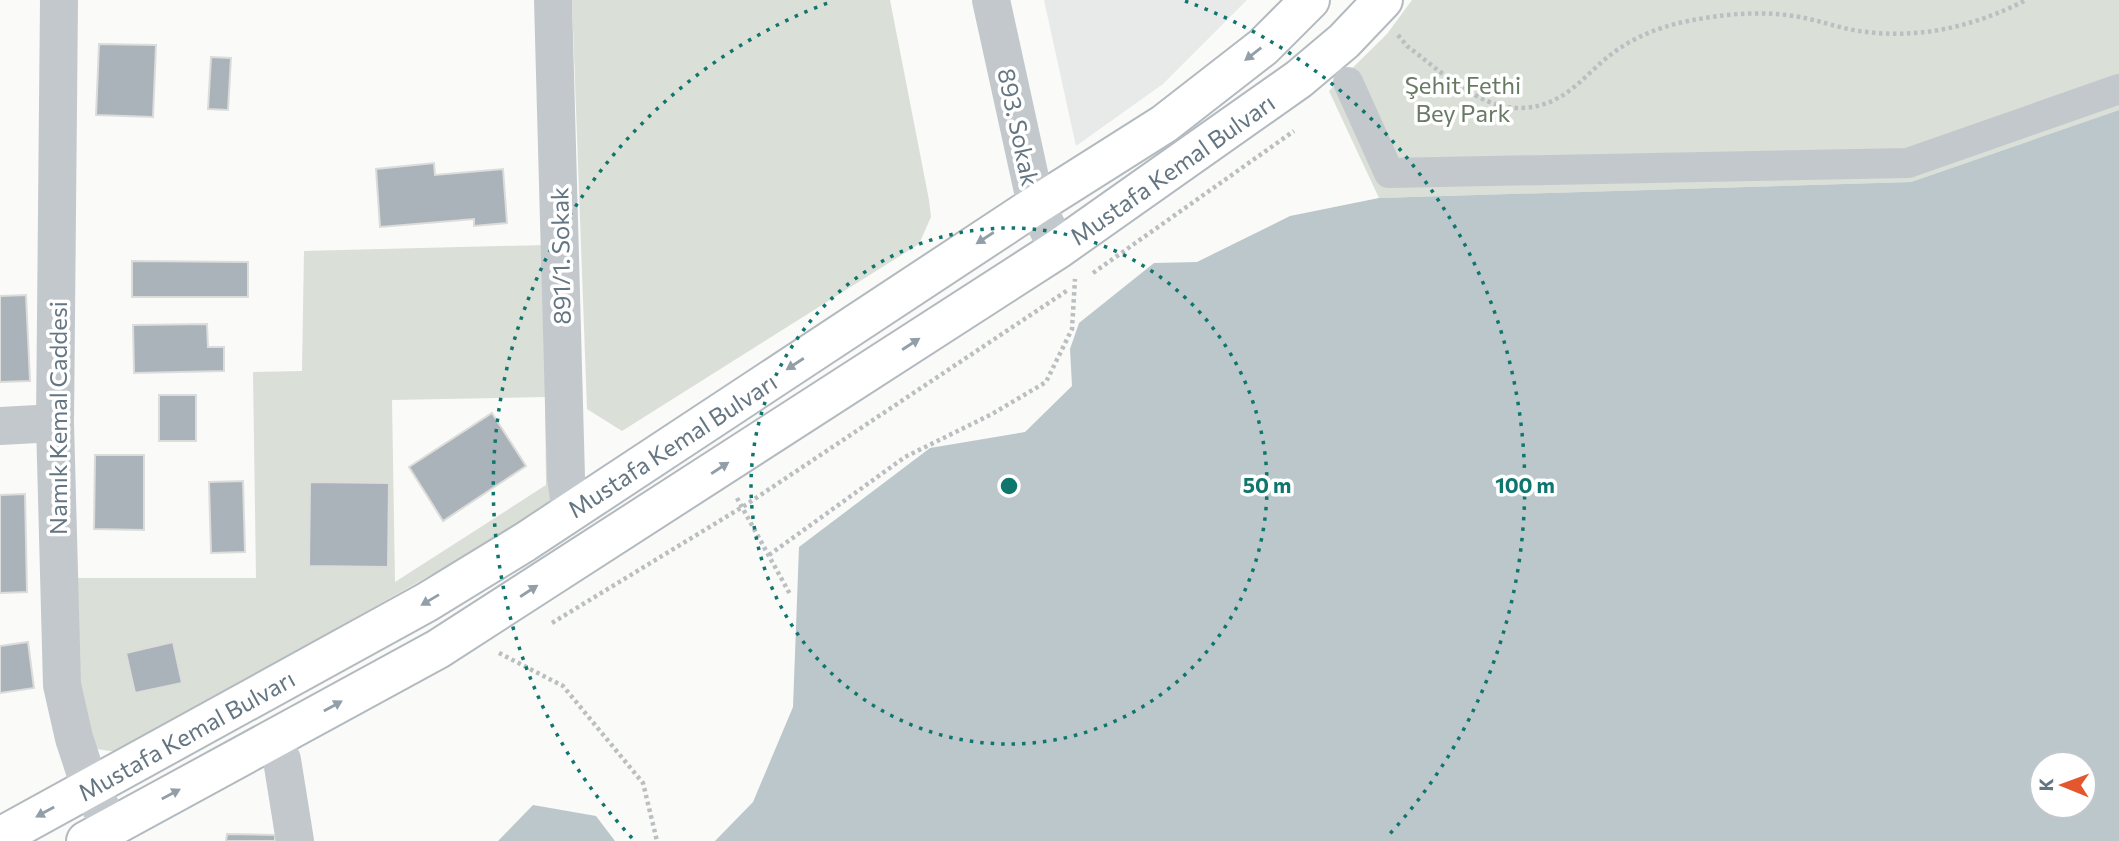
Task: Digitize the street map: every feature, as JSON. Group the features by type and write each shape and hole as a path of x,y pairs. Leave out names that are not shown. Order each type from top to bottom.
{"main road":[{"name":"Mustafa Kemal Bulvarı","path":"0,837 427,602 571,511 1036,205 1164,124 1263,47 1310,0"},
{"name":"Mustafa Kemal Bulvarı","path":"98,834 479,624 1066,260 1344,41 1390,17"}],"street":[{"name":"Namık Kemal Caddesi","path":"59,0 55,423 62,685 74,738 90,787 98,834"},
{"name":"891/1. Sokak","path":"554,0 566,478 571,511"},
{"name":"893. Sokak","path":"991,0 1036,205 1066,260"},
{"path":"1348,82 1389,173 1908,163 2119,89"},
{"path":"0,426 55,423"},
{"path":"273,739 282,760 295,841"}],"path":[{"path":"1390,17 1407,46 1475,94 1520,108 1557,99 1575,89 1620,48 1656,30 1693,20 1758,13 1799,17 1866,32 1911,35 1998,15 2026,0"},
{"path":"769,555 905,457 992,414 1046,382 1072,329 1066,260"},
{"path":"735,495 791,596"},
{"path":"479,624 500,654 564,687 604,735 643,783 657,841"}],"shaded area":[{"path":"1044,0 1247,0 1163,84 1076,146"},
{"path":"2119,110 2119,841 715,841 753,802 793,707 799,547 930,448 1025,432 1072,386 1070,349 1079,323 1154,263 1197,262 1290,216 1379,198 1911,182"},
{"path":"533,805 596,816 615,841 498,841"}],"green space":[{"path":"572,0 890,0 931,217 919,244 622,431 587,409"},
{"name":"Şehit Fethi Bey Park","path":"1412,0 2119,0 2119,110 1911,182 1379,198 1329,91 1387,34"},
{"path":"545,245 551,507 117,752 97,749 83,729 74,578 256,578 253,372 302,371 304,251","holes":["545,397 546,485 395,582 392,400"]}],"building":[{"path":"99,44 156,45 153,117 96,115"},
{"path":"211,57 231,58 228,110 208,109"},
{"path":"434,163 435,175 503,169 507,223 474,226 474,219 380,227 376,169"},
{"path":"132,261 248,262 248,297 132,297"},
{"path":"26,295 30,381 0,382 0,296"},
{"path":"207,324 208,347 224,347 224,371 134,373 133,325"},
{"path":"159,395 196,395 196,441 159,441"},
{"path":"492,413 526,466 443,521 409,467"},
{"path":"95,455 144,455 144,530 94,529"},
{"path":"243,481 245,552 211,553 209,482"},
{"path":"310,482 389,483 388,567 309,566"},
{"path":"25,494 27,592 0,593 0,495"},
{"path":"28,642 34,688 0,693 0,646"},
{"path":"173,642 182,683 135,693 126,653"},
{"path":"227,834 275,835 275,841 226,841"}]}
